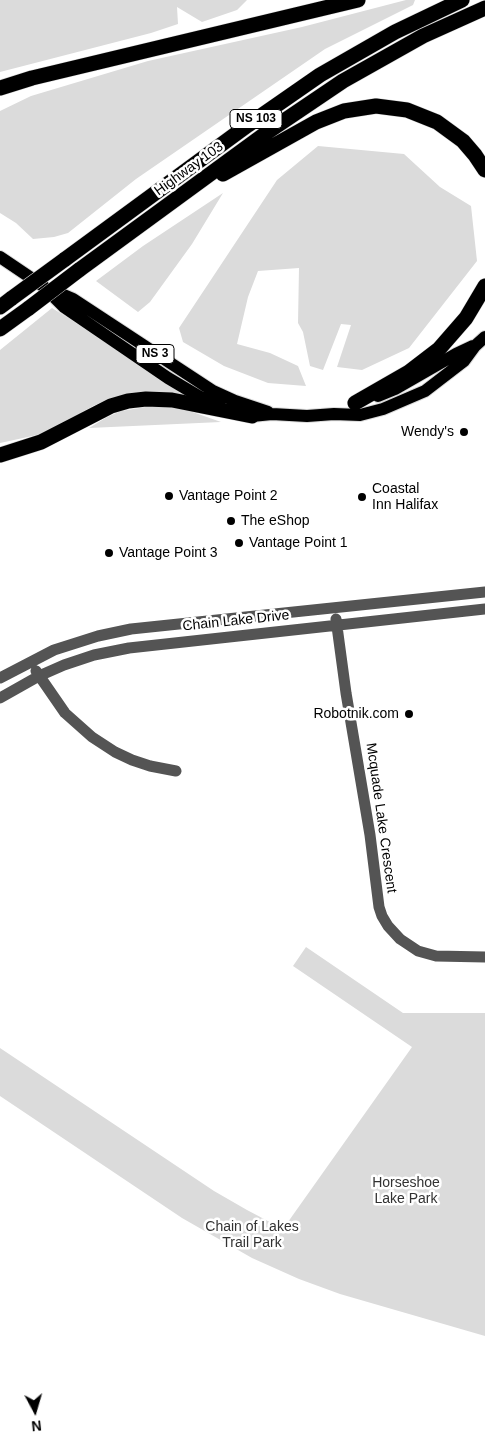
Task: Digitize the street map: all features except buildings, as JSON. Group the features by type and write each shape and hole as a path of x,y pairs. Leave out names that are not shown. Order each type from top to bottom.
{"highway":[{"path":"0,88 32,78 358,0"},
{"name":"Highway 103","path":"0,307 248,125 312,81 387,36 462,0"},
{"name":"Highway 103","path":"0,329 285,119 343,81 423,36 485,8"},
{"path":"153,216 206,183 316,122 338,113 363,107 395,107 431,119 448,128 463,141 485,170"},
{"path":"355,403 409,372 439,349 466,318 485,286"},
{"path":"0,454 41,442 111,406 128,401 146,399 172,400 252,416"}],"main road":[{"name":"NS 3","path":"0,257 42,286 64,307 168,378 212,402 236,412 252,416 272,414 307,416 360,415 384,409 425,391 464,361 475,346 485,337"},
{"name":"NS 3","path":"42,286 73,299 213,391 272,414"},
{"name":"NS 3","path":"334,414 355,403 395,389 456,354 475,346"}],"street":[{"name":"Chain Lake Drive","path":"0,678 30,661 75,642 131,629 485,592"},
{"name":"Mcquade Lake Crescent","path":"333,608 338,625 346,692 369,826 379,907 382,916 400,939 418,951 436,956 485,957"},
{"name":"Chain Lake Drive","path":"0,698 39,676 64,665 94,655 129,648 485,609"},
{"path":"30,661 66,713 78,726 100,743 132,760 176,771"}],"green space":[{"path":"0,0 247,0 237,10 202,22 177,7 178,24 151,33 0,72"},
{"path":"406,0 415,0 413,5 325,49 136,179 68,233 54,237 33,239 16,223 0,213 0,111 31,96 148,61 302,27"},
{"path":"318,146 404,154 440,187 471,206 477,261 409,348 362,370 337,367 351,325 341,324 323,370 310,366 303,332 298,323 299,268 258,271 248,297 237,344 270,353 298,366 306,386 268,383 224,366 183,342 179,328 277,180"},
{"path":"223,193 192,244 150,302 138,312 96,281 143,246"},
{"path":"52,308 114,346 183,395 110,399 93,406 51,432 0,443 0,350"},
{"path":"152,406 187,410 221,422 89,428 121,411"},
{"name":"Horseshoe Lake Park","path":"306,947 403,1013 485,1013 485,1336 340,1294 299,1279 252,1258 182,1218 0,1096 0,1048 214,1191 283,1229 412,1047 293,966"}],"place":[{"name":"Wendy's","path":"464,432"},
{"name":"Vantage Point 2","path":"169,496"},
{"name":"Coastal Inn Halifax","path":"362,497"},
{"name":"The eShop","path":"231,521"},
{"name":"Vantage Point 1","path":"239,543"},
{"name":"Vantage Point 3","path":"109,553"},
{"name":"Robotnik.com","path":"409,714"}],"park label":[{"name":"Chain of Lakes Trail Park","path":"252,1236"}]}
